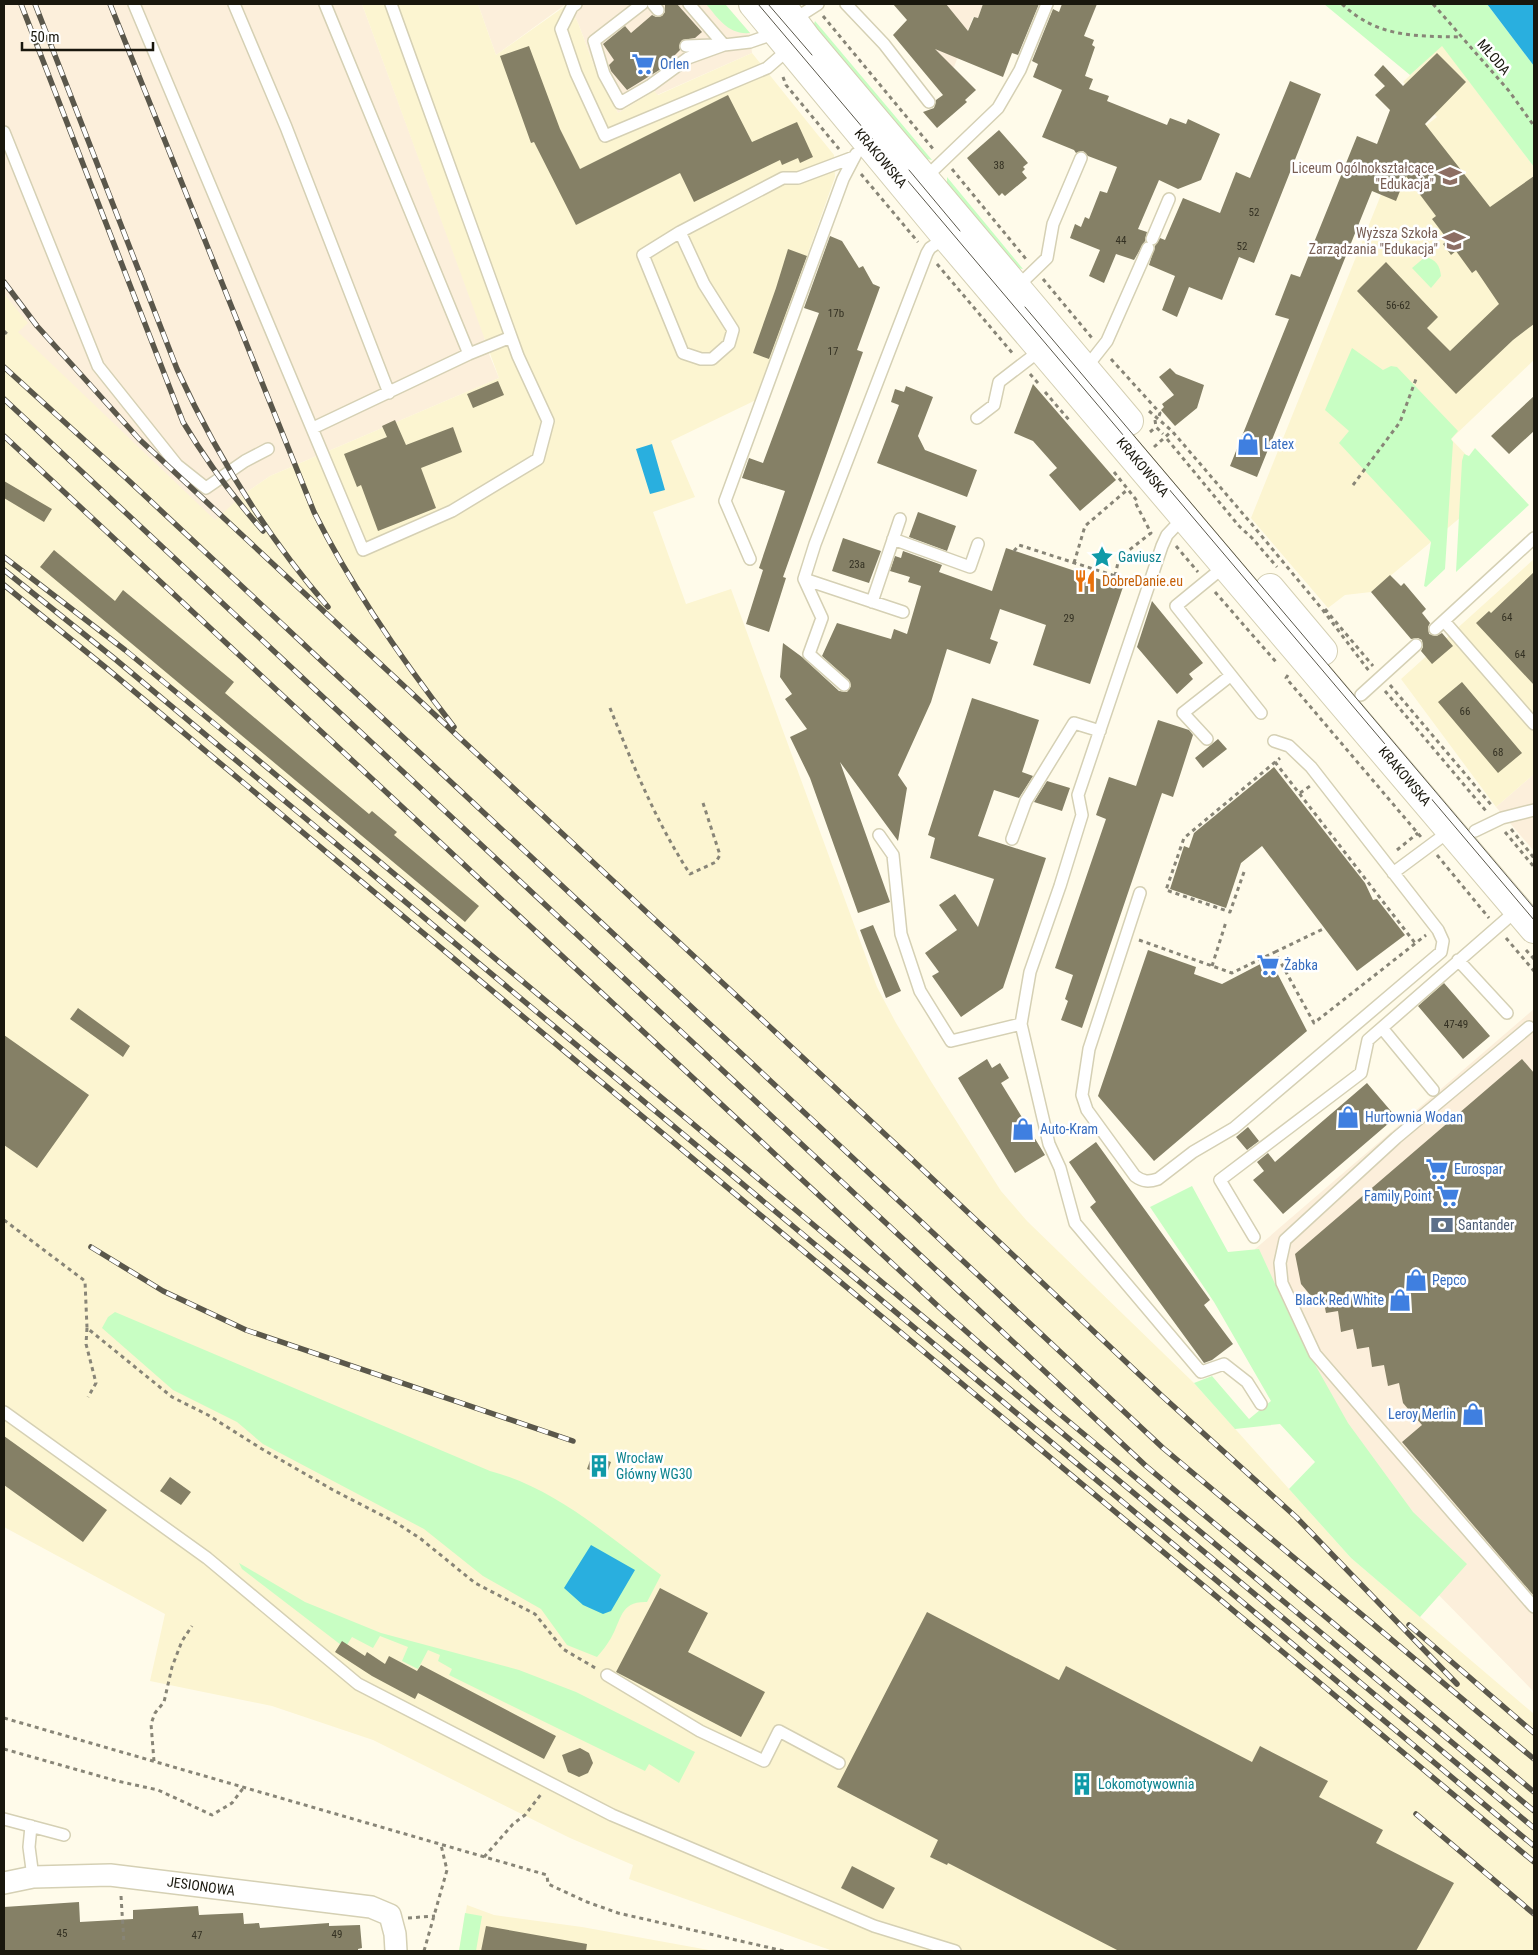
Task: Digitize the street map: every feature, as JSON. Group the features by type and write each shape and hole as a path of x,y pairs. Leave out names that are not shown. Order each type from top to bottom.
{"main road":[{"name":"KRAKOWSKA","path":"753,4 786,26 926,178 1030,276 1095,361 1371,686 1480,827 1529,913"},
{"name":"KRAKOWSKA","path":"786,26 855,151 946,237 1226,565 1480,827"}],"street":[{"name":"JESIONOWA","path":"4,1883 33,1876 110,1874 371,1907 390,1915 394,1922"},
{"path":"394,1922 396,1951"}],"lane":[{"path":"134,4 364,550 452,511 538,459 548,421 511,337 391,4"},
{"path":"234,4 286,126 388,393"},
{"path":"325,4 469,354"},
{"path":"576,4 572,7 561,29 576,73 605,136 766,68 786,26"},
{"path":"642,4 594,42 604,74 620,103 651,85 688,58 724,45"},
{"path":"689,4 724,45"},
{"path":"846,4 884,44 930,102"},
{"path":"926,178 998,108 1020,70 1047,4"},
{"path":"686,46 750,42 786,26 819,8"},
{"path":"4,132 98,366 177,465 206,488 245,461 268,450"},
{"path":"680,232 704,284 733,330 729,344 712,359 701,359 683,353 643,255 680,232 783,178 798,178 855,151"},
{"path":"750,560 726,501 843,179 855,151"},
{"path":"1030,276 1047,258 1053,224 1081,158"},
{"path":"1095,361 1106,341 1169,199"},
{"path":"844,685 809,654 822,618 804,579 927,253 930,248 946,237"},
{"path":"313,428 469,354 511,337"},
{"path":"977,418 994,405 999,382 1042,349"},
{"path":"1185,516 1168,535 1162,546 1078,795 1082,815 1030,972 1021,1024 1049,1144 1060,1168 1075,1222 1201,1372 1224,1364 1247,1382 1261,1404"},
{"path":"872,602 900,519"},
{"path":"1435,629 1534,538"},
{"path":"893,539 970,567 978,544"},
{"path":"1226,565 1176,606 1261,713"},
{"path":"804,579 903,612"},
{"path":"1444,621 1534,724"},
{"path":"1371,686 1416,645"},
{"path":"1207,739 1183,713 1230,676"},
{"path":"1012,839 1026,801 1074,723 1100,731"},
{"path":"1140,893 1089,1049 1082,1095 1087,1110 1135,1176 1144,1181 1151,1181 1158,1179 1193,1152 1234,1128 1441,952 1443,941 1438,930 1311,767 1289,746 1274,741"},
{"path":"1393,873 1480,827 1502,818 1534,810"},
{"path":"880,835 893,855 901,934 920,991 951,1041 1021,1024"},
{"path":"1254,1237 1220,1180 1361,1073 1368,1040 1458,960 1529,913"},
{"path":"1458,960 1507,1013"},
{"path":"1382,1028 1433,1090"},
{"path":"1532,1028 1396,1138 1285,1240 1280,1263 1282,1283 1316,1354 1534,1606"},
{"path":"4,1412 206,1558 358,1684 612,1815 874,1926 955,1951"},
{"path":"607,1675 700,1731 764,1760 779,1731 839,1763"},
{"path":"4,1819 64,1835"},
{"path":"30,1826 29,1847 33,1876"}],"path":[{"path":"1342,4 1379,29 1407,36 1462,37"},
{"name":"MŁODA","path":"1433,4 1509,91 1534,126"},
{"path":"819,8 935,151"},
{"path":"782,74 786,85 855,151"},
{"path":"950,168 1030,276 1098,344"},
{"path":"857,170 921,246"},
{"path":"936,263 1017,360"},
{"path":"4,331 9,336"},
{"path":"1095,361 1160,414 1159,416"},
{"path":"1353,485 1400,422 1416,379"},
{"path":"1155,420 1156,427 1163,434"},
{"path":"1150,432 1156,427"},
{"path":"1159,443 1172,431"},
{"path":"1167,439 1239,526 1257,544"},
{"path":"1180,439 1281,559 1371,686 1480,827 1534,867"},
{"path":"1110,467 1136,501 1151,533 1120,558 1115,576"},
{"path":"1074,563 1085,526 1127,490"},
{"path":"1014,550 1019,544 1148,587"},
{"path":"1175,544 1202,576"},
{"path":"1325,609 1375,668"},
{"path":"1288,675 1286,678 1425,841"},
{"path":"1390,685 1498,813"},
{"path":"610,708 642,786 677,854 690,874 716,862 720,855 703,803"},
{"path":"1244,872 1230,912 1166,890 1184,838 1285,755"},
{"path":"1275,762 1416,943"},
{"path":"1305,778 1317,792"},
{"path":"1300,793 1311,785"},
{"path":"1507,824 1534,858"},
{"path":"1435,853 1491,920"},
{"path":"1212,966 1226,922"},
{"path":"1275,952 1314,1023 1428,934 1422,926"},
{"path":"1126,936 1232,973 1323,929"},
{"path":"1504,936 1534,971"},
{"path":"4,1220 85,1280 86,1344 96,1383 88,1397"},
{"path":"87,1328 172,1397 208,1415 333,1490 395,1522 421,1539 475,1583 535,1614 563,1649 607,1675"},
{"path":"154,1761 151,1724 155,1713 164,1702 172,1667 182,1640 192,1626"},
{"path":"4,1718 547,1875 548,1884 559,1890 618,1913 784,1951"},
{"path":"4,1749 117,1781 158,1790 212,1814 232,1804 244,1788"},
{"path":"484,1856 513,1824 525,1815 550,1783"},
{"path":"424,1951 447,1870 441,1844"},
{"path":"121,1895 124,1944"},
{"path":"394,1922 406,1918 435,1916"}],"shaded area":[{"path":"4,4 362,4 485,338 484,342 499,378 270,476 244,494 215,521 17,332 27,323 4,294"},
{"path":"362,4 478,4 496,55 568,4 578,23 596,71 618,113 654,91 658,95 752,53 834,155 835,177 756,400 671,441 695,497 653,512 686,604 731,589 877,987 932,1083 1001,1191 1027,1221 1194,1383 1351,1558 1534,1714 1534,1951 833,1951 629,1879 633,1865 570,1838 373,1740 272,1706 150,1681 165,1614 4,1527 4,294 28,323 18,332 215,520 244,494 270,476 499,378"},
{"path":"478,4 566,4 496,55"},
{"path":"568,4 725,4 750,33 752,53 657,95 654,91 618,113 596,71 578,23"},
{"path":"918,4 983,4 978,18 973,17 954,67 949,68 912,24 925,13"},
{"path":"1442,45 1534,167 1534,360 1451,439 1497,487 1371,592 1345,595 1328,608 1251,518 1401,145 1437,117 1403,82"},
{"path":"1534,559 1534,774 1496,807 1401,679"},
{"path":"1534,774 1534,851 1496,807"},
{"path":"1534,1009 1534,1692 1419,1575 1276,1317 1255,1249"},
{"path":"467,1905 494,1915 582,1927 714,1951 459,1951"}],"green space":[{"path":"706,4 725,4 750,33 742,33 730,28 719,20"},
{"path":"1324,4 1487,4 1534,66 1534,167 1442,46 1410,75"},
{"path":"815,21 932,160 922,158 813,27"},
{"path":"947,177 1023,269 1017,268 947,183"},
{"path":"1425,257 1435,261 1441,276 1431,288 1412,268"},
{"path":"1352,348 1383,370 1391,366 1397,367 1458,431 1451,439 1453,442 1445,569 1426,587 1424,586 1431,542 1339,443 1349,431 1325,410"},
{"path":"1475,448 1529,505 1456,572 1462,461 1464,454 1469,456"},
{"path":"1192,1186 1228,1252 1259,1249 1300,1338 1348,1423 1413,1512 1467,1564 1420,1617 1351,1558 1289,1489 1315,1462 1280,1424 1235,1429 1194,1383 1212,1376 1249,1419 1271,1401 1214,1302 1150,1207"},
{"path":"115,1312 490,1471 537,1489 601,1529 661,1575 647,1602 638,1602 623,1612 611,1638 597,1657 567,1645 541,1609 483,1576 424,1529 263,1444 237,1422 173,1390 102,1328 108,1317"},
{"path":"239,1563 305,1602 381,1633 519,1670 576,1692 695,1752 679,1783 649,1764 645,1771 449,1675 452,1669 438,1661 440,1655 428,1650 418,1669 402,1661 408,1647 380,1636 373,1648 352,1637 345,1648 242,1569"},
{"path":"465,1913 482,1916 476,1951 459,1951"}],"water":[{"path":"1487,4 1534,4 1534,66"},
{"path":"652,444 665,490 650,494 636,449"},
{"path":"591,1545 635,1570 611,1611 603,1614 583,1605 564,1588"}],"building":[{"path":"665,4 677,4 702,32 695,38 682,40 679,46 680,50 661,69 627,90 611,71 609,65 614,60 603,44 625,26 631,33 652,15 656,17 662,16 665,12"},
{"path":"893,4 946,4 968,31 974,17 978,18 983,4 1039,4 1018,55 1012,53 1003,77 935,49 976,90 965,100 967,102 937,128 923,112 934,108 936,100 943,95 893,35 907,20"},
{"path":"1062,4 1097,4 1084,36 1094,40 1092,45 1095,47 1085,76 1093,79 1089,89 1109,96 1107,101 1167,125 1170,118 1186,124 1188,119 1220,134 1201,180 1178,189 1159,180 1138,229 1147,232 1145,241 1134,260 1116,254 1104,283 1089,276 1100,250 1070,238 1075,224 1081,227 1085,217 1089,219 1100,191 1107,193 1117,167 1088,156 1083,151 1076,153 1074,150 1042,137 1062,90 1033,77 1038,64 1032,61 1053,9 1059,12"},
{"path":"529,46 560,129 580,169 728,95 752,142 797,122 813,157 800,163 798,158 782,165 780,160 694,202 680,173 576,225 534,142 531,143 500,56"},
{"path":"1437,53 1466,82 1425,124 1490,207 1534,176 1534,324 1513,340 1456,394 1357,291 1386,262 1438,317 1427,328 1450,351 1499,304 1476,270 1472,273 1456,251 1451,255 1443,244 1448,240 1432,219 1436,216 1406,176 1396,201 1372,191 1257,477 1230,466 1289,319 1275,315 1291,274 1300,277 1357,136 1377,144 1390,110 1375,95 1385,86 1374,75 1383,65 1403,86"},
{"path":"1290,81 1321,94 1254,263 1239,257 1222,300 1189,287 1177,317 1162,310 1175,276 1149,265 1155,246 1160,238 1165,240 1183,198 1220,213 1236,172 1250,178"},
{"path":"999,130 1028,163 1023,167 1025,169 1022,172 1027,178 1005,196 1002,193 999,196 967,158"},
{"path":"830,236 842,241 859,268 863,266 873,284 880,287 857,350 863,352 783,577 786,578 769,632 746,624 763,570 759,568 785,491 742,478 749,458 763,463 819,313 804,308"},
{"path":"788,249 807,256 769,359 753,353"},
{"path":"1170,368 1176,374 1204,385 1197,408 1175,426 1161,410 1164,407 1162,404 1174,395 1159,377"},
{"path":"498,381 504,395 473,408 467,394"},
{"path":"1033,384 1116,480 1080,511 1049,475 1057,468 1033,441 1014,433"},
{"path":"906,386 933,397 918,436 925,450 977,470 967,497 877,463 899,405 891,402 895,389 904,392"},
{"path":"1534,396 1534,431 1509,454 1491,436"},
{"path":"395,420 406,445 453,427 462,452 421,468 436,508 378,531 361,485 357,487 344,454 387,437 382,426"},
{"path":"4,481 52,509 44,522 4,498"},
{"path":"918,512 956,526 947,551 909,537"},
{"path":"843,538 881,551 869,583 832,571"},
{"path":"1006,548 1123,587 1090,684 1033,665 1046,625 1000,609 990,639 998,642 990,664 947,649 931,702 898,775 907,788 898,841 840,762 890,902 858,913 810,778 790,737 807,729 785,699 792,694 780,677 783,643 802,657 839,691 847,692 851,686 849,680 822,656 837,623 891,639 894,629 907,634 921,586 908,582 910,577 890,571 895,556 901,558 903,551 942,565 939,572 992,591"},
{"path":"54,550 115,601 123,590 234,682 225,693 369,814 372,811 397,832 394,835 479,906 465,922 40,567"},
{"path":"1534,572 1534,685 1476,623 1489,611 1491,613"},
{"path":"1390,575 1401,586 1404,583 1426,609 1422,613 1430,623 1428,627 1429,634 1436,636 1442,633 1453,646 1432,664 1421,651 1423,647 1422,640 1418,638 1411,639 1371,592"},
{"path":"1152,601 1203,663 1189,674 1193,679 1177,694 1137,647"},
{"path":"1462,682 1522,753 1498,773 1438,702"},
{"path":"972,698 1039,720 1022,772 1033,776 1019,798 994,790 978,836 1046,858 1003,988 961,1017 932,976 939,972 925,953 957,930 939,905 955,894 978,927 994,879 930,858 935,838 928,835"},
{"path":"1158,720 1189,730 1193,735 1173,797 1162,793 1082,1028 1061,1020 1068,1001 1065,999 1073,975 1055,968 1106,819 1096,815 1109,777 1136,786"},
{"path":"1218,739 1227,749 1203,768 1195,758"},
{"path":"1274,767 1365,883 1373,900 1377,899 1405,935 1357,971 1262,846 1241,863 1226,908 1170,889 1184,846 1189,848 1194,833"},
{"path":"1047,781 1070,788 1062,811 1034,802"},
{"path":"873,925 901,991 886,998 860,930"},
{"path":"1148,950 1196,967 1194,974 1222,984 1270,959 1307,1031 1154,1161 1098,1096"},
{"path":"1444,983 1490,1036 1463,1059 1418,1006"},
{"path":"78,1008 130,1046 123,1057 70,1019"},
{"path":"4,1035 89,1095 37,1168 4,1145"},
{"path":"987,1059 992,1068 1000,1063 1009,1078 1001,1083 1045,1155 1015,1173 958,1078"},
{"name":"Family Point","path":"1522,1059 1534,1073 1534,1596 1402,1442 1422,1425 1403,1403 1399,1383 1388,1386 1384,1365 1372,1367 1369,1347 1357,1349 1353,1329 1341,1332 1338,1311 1326,1313 1322,1293 1311,1296 1301,1284 1295,1254"},
{"path":"1367,1083 1396,1117 1283,1214 1253,1180 1264,1171 1257,1162 1268,1153 1275,1162"},
{"path":"1248,1127 1259,1141 1247,1150 1236,1137"},
{"path":"1096,1142 1210,1300 1204,1305 1233,1344 1212,1360 1204,1363 1090,1207 1096,1202 1069,1162"},
{"path":"4,1436 107,1510 83,1542 4,1485"},
{"name":"Wrocław Główny WG30","path":"592,1455 611,1462 606,1476 587,1469"},
{"path":"170,1477 191,1492 181,1505 160,1491"},
{"path":"660,1588 708,1613 688,1652 765,1692 741,1737 616,1672"},
{"name":"Lokomotywownia","path":"927,1612 1059,1680 1066,1666 1252,1762 1260,1746 1328,1781 1319,1797 1383,1830 1376,1843 1454,1883 1416,1951 1119,1951 948,1863 947,1865 930,1857 938,1840 837,1787"},
{"path":"342,1641 365,1656 367,1652 385,1664 389,1656 417,1671 421,1665 556,1736 544,1759 418,1693 415,1699 372,1676 335,1652"},
{"path":"580,1748 589,1753 593,1763 588,1773 579,1777 568,1772 562,1755"},
{"path":"852,1866 895,1888 883,1909 841,1888"},
{"path":"79,1902 80,1922 133,1919 133,1910 198,1906 199,1915 243,1913 244,1924 259,1923 260,1928 329,1923 329,1926 360,1925 362,1948 358,1949 358,1951 4,1951 4,1907"},
{"path":"486,1926 587,1944 586,1951 481,1951"}],"tram line":[{"path":"758,4 1534,920"},
{"path":"768,4 812,55"},
{"path":"909,170 960,231"},
{"path":"1025,307 1534,908"}],"railway":[{"path":"21,4 183,422 221,479 263,531"},
{"path":"35,4 177,369 192,401 226,463 263,523 305,580 328,607"},
{"path":"110,4 314,512 361,596 454,727"},
{"path":"4,282 37,326 139,439 903,1151 1161,1395 1296,1517 1457,1684"},
{"path":"4,367 126,478 1163,1448 1534,1759"},
{"path":"4,399 1146,1466 1534,1792"},
{"path":"4,436 941,1309 1055,1410 1534,1811"},
{"path":"4,557 125,650 239,744 1534,1828"},
{"path":"4,570 115,659 1534,1846"},
{"path":"4,585 105,667 1534,1862"},
{"path":"91,1247 163,1291 246,1330 573,1441"},
{"path":"1409,1625 1534,1733"},
{"path":"1416,1814 1534,1914"}],"place":[{"name":"Orlen","path":"643,64"},
{"name":"Liceum Ogólnokształcące \"Edukacja\"","path":"1450,176"},
{"name":"Wyższa Szkoła Zarządzania \"Edukacja\"","path":"1454,241"},
{"name":"Latex","path":"1248,444"},
{"name":"Gaviusz","path":"1102,557"},
{"name":"DobreDanie.eu","path":"1085,581"},
{"name":"Żabka","path":"1268,965"},
{"name":"Hurtownia Wodan","path":"1348,1117"},
{"name":"Auto-Kram","path":"1023,1129"},
{"name":"Eurospar","path":"1437,1169"},
{"name":"Family Point","path":"1448,1196"},
{"name":"Santander","path":"1442,1225"},
{"name":"Pepco","path":"1416,1280"},
{"name":"Black Red White","path":"1400,1300"},
{"name":"Leroy Merlin","path":"1473,1414"},
{"name":"Wrocław Główny WG30","path":"599,1466"},
{"name":"Lokomotywownia","path":"1082,1784"}]}
